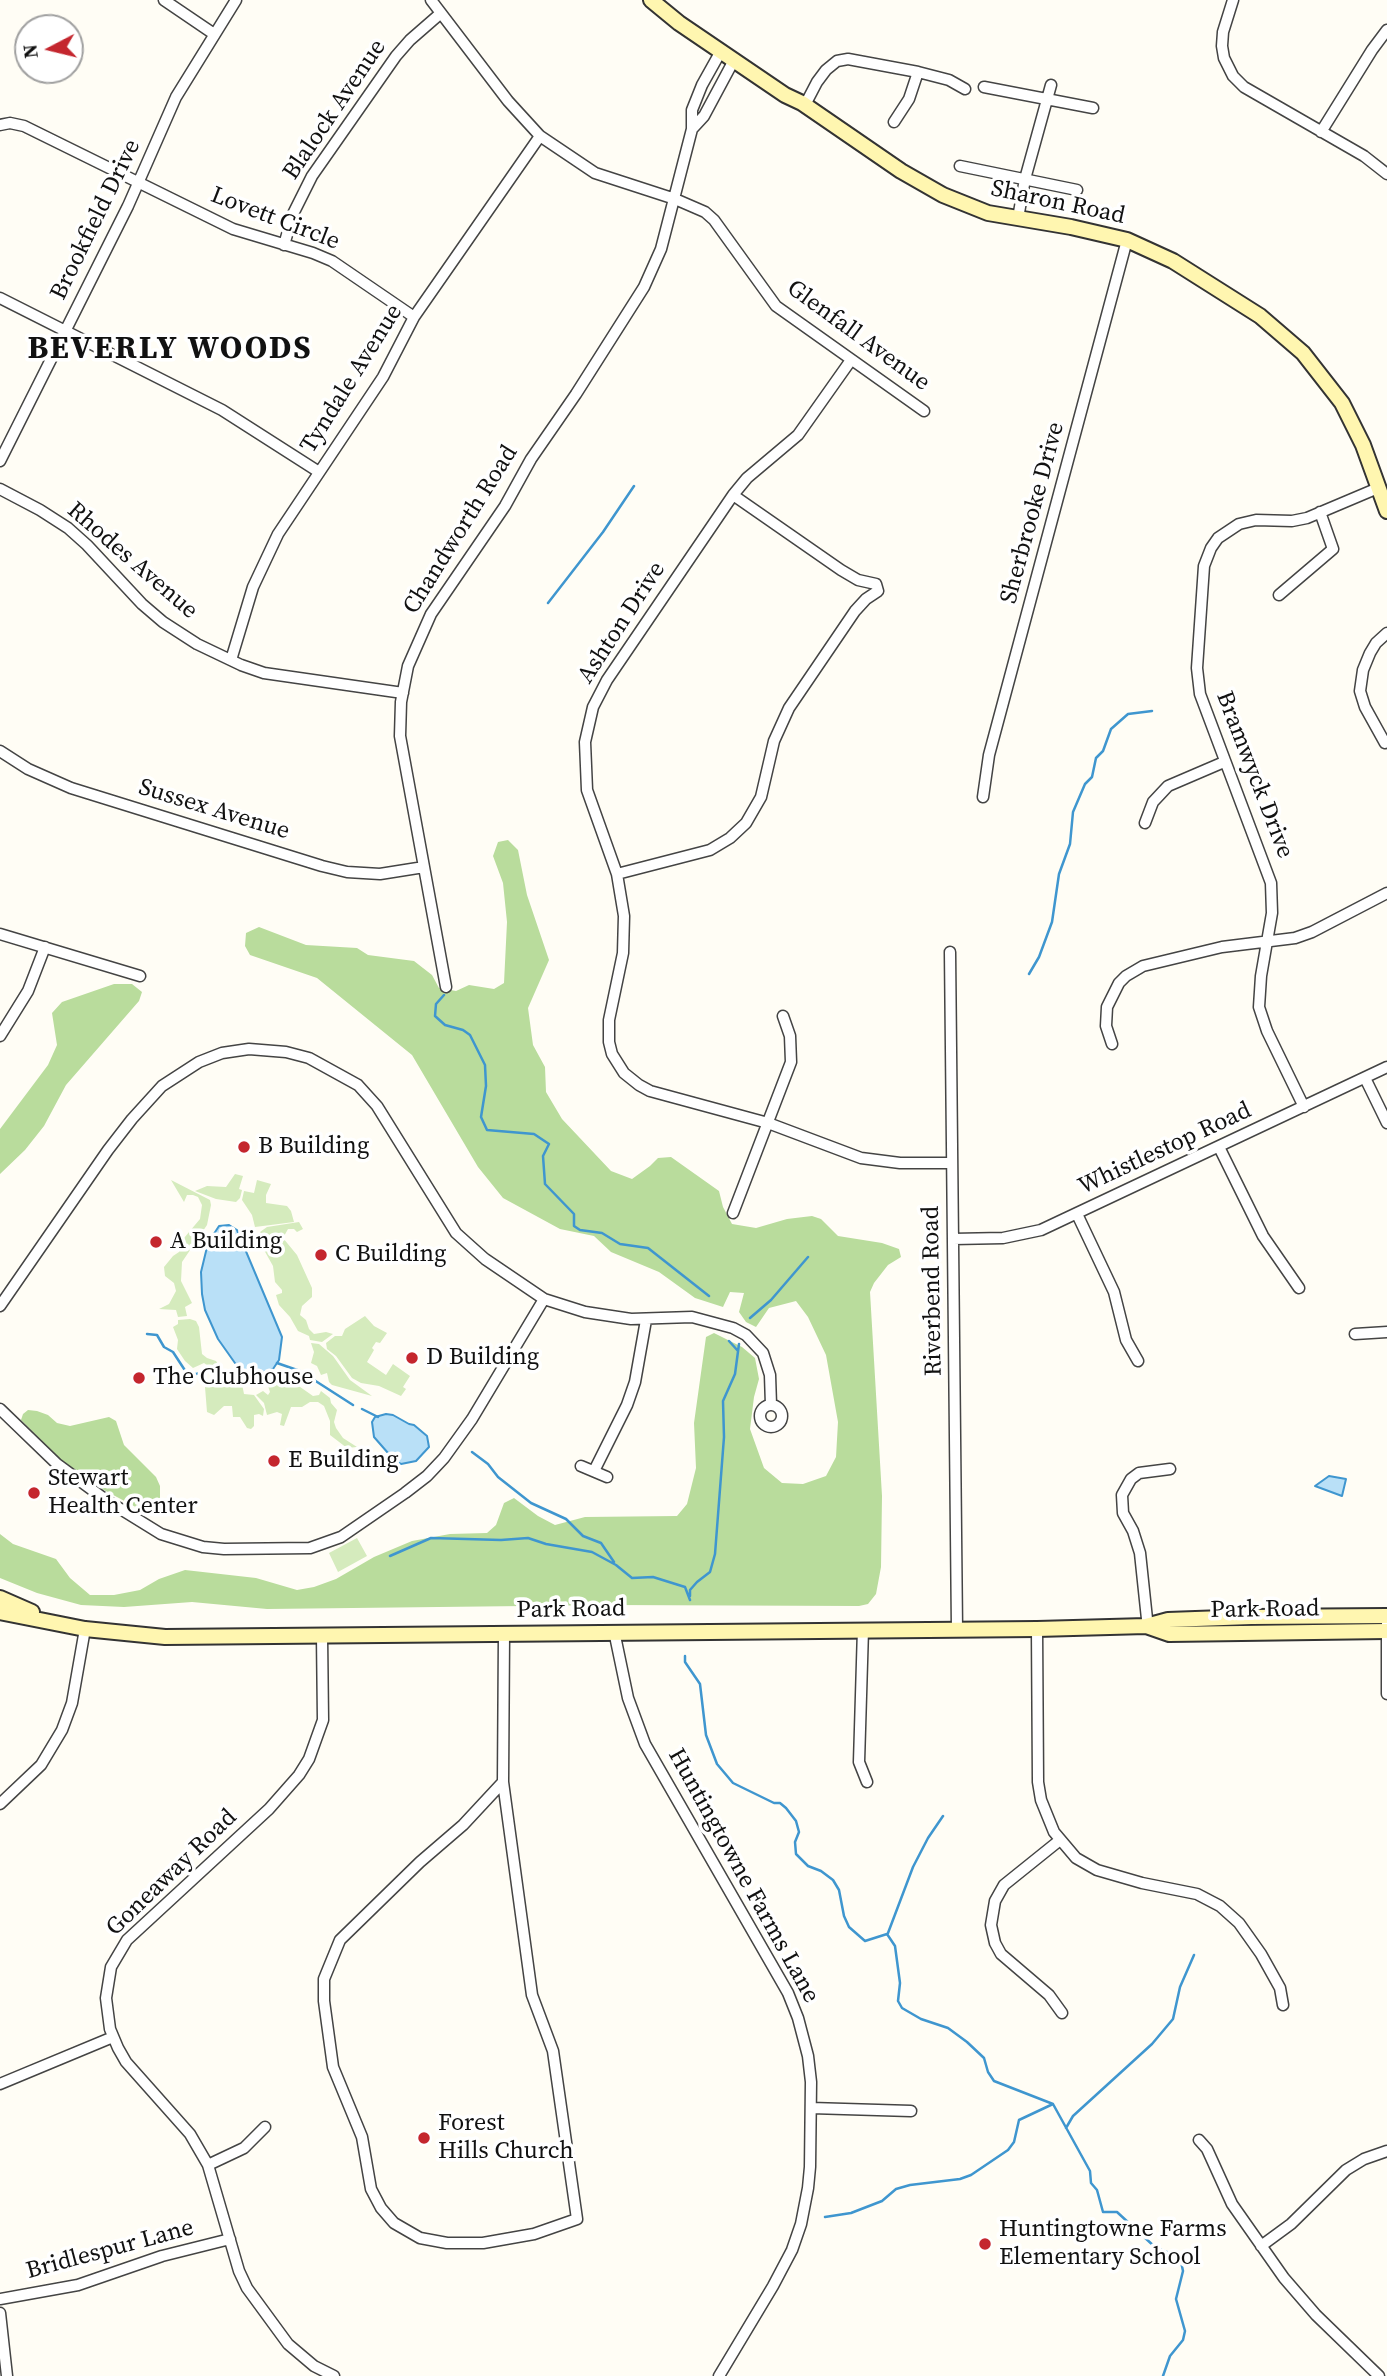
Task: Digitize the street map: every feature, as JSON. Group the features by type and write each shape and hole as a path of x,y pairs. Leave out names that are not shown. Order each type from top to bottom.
{"main road":[{"name":"Sharon Road","path":"651,0 679,23 734,60 901,171 943,195 988,213 1127,240 1173,261 1260,316 1303,353 1342,403 1363,445 1387,511"},
{"path":"0,1598 66,1625"},
{"name":"Park Road","path":"0,1612 85,1629 165,1637 1037,1629 1146,1626 1168,1620 1387,1616"},
{"name":"Park Road","path":"1146,1626 1169,1634 1387,1631"}],"street":[{"path":"164,0 214,34"},
{"name":"Brookfield Drive","path":"0,461 139,183 176,97 236,0"},
{"name":"Glenfall Avenue","path":"431,0 508,101 540,136 595,173 698,207 714,220 776,306 924,411"},
{"path":"1233,0 1223,32 1222,46 1224,58 1233,76 1244,88 1364,156 1387,173"},
{"name":"Blalock Avenue","path":"284,245 293,214 312,176 396,56 441,13"},
{"path":"1321,132 1387,30"},
{"name":"Chandworth Road","path":"446,986 400,736 402,693 412,656 431,614 505,506 531,459 644,287 661,249 675,199 692,129 692,110 721,51"},
{"path":"805,105 817,82 837,61 848,59 918,72 949,80 965,89"},
{"name":"Chandworth Road","path":"692,129 704,116 734,60"},
{"path":"894,122 909,99 918,72"},
{"path":"1018,218 1025,179 1051,85"},
{"path":"984,87 1093,108"},
{"name":"Lovett Circle","path":"0,125 24,125 233,229 332,261 414,317"},
{"name":"Tyndale Avenue","path":"231,660 262,566 278,534 383,377 414,317 540,136"},
{"path":"960,166 1077,190"},
{"name":"Sherbrooke Drive","path":"983,797 989,755 1127,240"},
{"path":"0,298 222,410 319,472"},
{"name":"Ashton Drive","path":"851,360 798,435 747,478 733,495 607,680 593,707 585,742 585,782 593,812 617,874 624,916 623,953 608,1028 612,1054 619,1066 632,1081 650,1091 768,1123 868,1160 952,1163"},
{"name":"Bramwyck Drive","path":"1304,1107 1262,1020 1259,993 1272,913 1272,883 1203,709 1198,681 1198,645 1207,555 1218,538 1239,524 1255,520 1292,521 1378,488"},
{"name":"Rhodes Avenue","path":"0,489 68,528 137,599 163,622 197,644 264,673 402,693"},
{"path":"617,874 710,850 730,838 746,823 761,797 774,741 789,708 855,611 878,591 876,584 858,580 841,570 733,495"},
{"path":"1279,595 1333,549 1320,512"},
{"path":"1385,743 1365,707 1360,691 1363,670 1370,653 1387,633"},
{"name":"Sussex Avenue","path":"0,751 28,769 71,788 322,866 347,872 380,874 424,867"},
{"path":"1145,823 1153,802 1168,786 1224,762"},
{"path":"1112,1044 1106,1026 1107,1006 1119,983 1143,966 1222,947 1295,938 1387,893"},
{"path":"0,934 140,976"},
{"path":"0,1036 28,991 45,947"},
{"name":"Riverbend Road","path":"950,952 957,1629"},
{"path":"733,1213 791,1062 790,1035 783,1016"},
{"path":"0,1306 108,1150 162,1086 199,1062 222,1053 249,1049 286,1052 309,1058 358,1085 377,1106 457,1233 485,1259 544,1299 610,1318 705,1319 746,1335 756,1344 767,1363 771,1405"},
{"name":"Whistlestop Road","path":"953,1239 1022,1236 1041,1230 1387,1067"},
{"path":"1365,1078 1387,1123"},
{"path":"1219,1147 1263,1236 1299,1288"},
{"path":"1077,1214 1114,1292 1126,1339 1138,1361"},
{"path":"0,1409 65,1471 161,1534 203,1547 224,1549 310,1548 341,1537 405,1493 444,1458 472,1419 544,1299"},
{"path":"594,1471 627,1405 635,1382 646,1320"},
{"path":"1355,1334 1387,1332"},
{"path":"580,1466 607,1477"},
{"path":"1146,1626 1147,1611 1140,1553 1133,1531 1123,1513 1122,1495 1131,1479 1139,1474 1170,1469"},
{"path":"1387,1616 1387,1694"},
{"path":"0,1804 41,1765 62,1730 72,1703 85,1629"},
{"path":"863,1629 859,1762 867,1782"},
{"path":"1037,1629 1038,1782 1047,1817 1060,1840 1076,1858 1097,1870 1142,1883 1184,1890 1205,1897 1220,1906 1239,1923 1261,1954 1277,1982 1283,2004"},
{"name":"Huntingtowne Farms Lane","path":"614,1632 617,1658 628,1698 645,1744 777,1972 799,2018 808,2056 811,2108 808,2188 801,2224 792,2249 719,2376"},
{"path":"503,1782 463,1825 419,1862 341,1940 324,1979 324,2001 333,2067 362,2137 371,2189 381,2208 394,2223 407,2232 437,2242 484,2243 534,2234 577,2219 553,2051 532,1995 503,1782 504,1634"},
{"name":"Goneaway Road","path":"322,1636 323,1720 309,1759 290,1787 269,1809 127,1940 117,1953 107,1981 106,2012 113,2037 126,2062 190,2134 208,2165 239,2271 247,2288 278,2332 301,2357 314,2367 334,2376"},
{"path":"1060,1840 1004,1885 995,1901 991,1925 1000,1954 1049,1995 1062,2013"},
{"path":"0,2084 113,2037"},
{"path":"811,2108 911,2111"},
{"path":"208,2165 244,2148 265,2127"},
{"path":"1199,2140 1207,2149 1220,2184 1232,2204 1301,2299 1379,2376"},
{"path":"1261,2246 1291,2224 1346,2170 1364,2159 1387,2151"},
{"name":"Bridlespur Lane","path":"0,2299 78,2285 162,2256 230,2239"},
{"path":"0,2313 7,2376"}],"green space":[{"path":"508,840 518,850 527,895 549,960 528,1008 533,1045 545,1067 546,1092 562,1119 611,1171 632,1179 658,1158 671,1157 719,1191 723,1207 732,1224 756,1228 787,1219 812,1216 821,1219 838,1236 882,1243 899,1249 901,1257 888,1265 870,1292 882,1496 881,1567 876,1594 868,1604 859,1606 610,1605 267,1609 192,1602 124,1607 81,1605 37,1593 0,1578 0,1534 13,1544 56,1559 70,1578 90,1595 114,1595 140,1590 159,1579 185,1570 256,1578 297,1590 314,1587 336,1579 374,1557 412,1541 450,1534 487,1533 496,1525 504,1503 514,1498 555,1525 585,1517 677,1516 687,1504 696,1468 694,1423 706,1337 714,1333 742,1347 755,1358 759,1379 750,1429 764,1468 782,1483 803,1484 826,1476 836,1457 838,1422 826,1355 808,1317 796,1301 769,1308 756,1327 746,1322 739,1312 744,1293 730,1292 723,1307 695,1298 659,1272 611,1252 594,1236 560,1229 503,1198 478,1167 412,1055 317,978 250,955 245,946 246,933 259,927 306,945 357,948 368,955 414,961 432,975 439,988 456,991 469,985 494,989 504,983 507,922 503,883 493,856 498,842"},
{"path":"114,984 132,984 142,992 139,1001 66,1085 44,1126 25,1150 0,1174 0,1129 48,1065 57,1045 52,1013 62,1002"},
{"path":"235,1174 243,1176 239,1189 242,1190 240,1198 236,1202 216,1199 195,1191 207,1186 226,1187"},
{"path":"171,1180 210,1200 211,1205 207,1225 182,1262 181,1281 192,1303 185,1307 187,1316 178,1317 176,1310 159,1309 169,1304 176,1291 174,1283 165,1276 164,1267 179,1252 179,1244 200,1219 202,1205 198,1197 193,1195 187,1195 184,1202"},
{"path":"257,1180 271,1184 266,1203 287,1206 294,1222 255,1227 252,1215 242,1200 244,1191 254,1193"},
{"path":"299,1222 303,1229 297,1232 288,1229 283,1238 297,1255 312,1288 312,1297 302,1306 300,1315 314,1334 333,1334 322,1342 310,1340 309,1336 298,1331 279,1305 276,1295 282,1293 282,1290 275,1282 273,1266 259,1241 262,1237 260,1232 267,1227"},
{"path":"365,1316 374,1326 387,1333 380,1343 376,1342 367,1362 386,1375 393,1364 410,1376 401,1396 352,1378 336,1356 327,1349 326,1343 335,1336 342,1336 345,1329"},
{"path":"178,1320 196,1321 199,1327 202,1354 216,1361 222,1371 220,1374 204,1363 193,1368 177,1349 178,1340 173,1327 178,1324"},
{"path":"311,1343 319,1344 333,1356 350,1380 372,1396 332,1385 327,1373 321,1375 317,1366 311,1363 314,1352"},
{"path":"230,1379 242,1384 244,1394 254,1395 264,1409 263,1416 254,1415 254,1426 251,1429 247,1428 240,1417 233,1417 232,1406 224,1406 214,1415 207,1412 205,1387"},
{"path":"276,1380 279,1383 293,1382 313,1396 319,1395 321,1391 330,1398 337,1410 334,1422 336,1428 343,1438 357,1447 347,1448 330,1435 330,1421 324,1406 318,1402 291,1407 284,1426 280,1425 282,1414 277,1412 267,1415 264,1403 256,1395 263,1391 268,1395 268,1386"},
{"path":"28,1410 48,1415 57,1423 70,1426 109,1417 116,1421 124,1445 156,1477 160,1486 160,1505 157,1510 145,1512 89,1482 58,1457 21,1420"},
{"path":"357,1538 367,1556 338,1572 329,1553"}],"water":[{"path":"229,1225 237,1230 282,1337 279,1360 273,1369 252,1376 242,1373 218,1339 205,1310 202,1294 201,1272 208,1243 219,1226"},
{"path":"386,1414 414,1425 427,1436 429,1447 416,1461 401,1464 395,1461 374,1437 372,1422 375,1417"},
{"path":"1329,1476 1346,1479 1342,1496 1315,1486"}],"waterway":[{"path":"548,603 603,532 634,486"},
{"path":"1029,974 1039,957 1052,922 1059,874 1070,844 1073,812 1085,784 1092,777 1096,758 1103,751 1111,729 1128,714 1152,711"},
{"path":"444,995 436,1004 435,1016 445,1025 470,1035 485,1065 486,1086 481,1117 487,1130 534,1134 549,1144 543,1156 545,1184 574,1214 574,1226 580,1230 602,1233 620,1244 648,1248 709,1296"},
{"path":"750,1318 771,1300 808,1257"},
{"path":"147,1334 157,1335 164,1347 173,1352 188,1375 203,1373"},
{"path":"729,1341 738,1351"},
{"path":"690,1596 690,1590 710,1572 715,1554 724,1437 723,1401 735,1374 739,1344"},
{"path":"277,1363 300,1371 353,1405"},
{"path":"362,1409 378,1417"},
{"path":"472,1452 531,1503 566,1519 583,1536 601,1543 614,1562"},
{"path":"390,1556 431,1538 528,1538 592,1552 616,1565 632,1578 653,1577 685,1587 690,1600"},
{"path":"685,1656 685,1662 700,1684 706,1735 717,1764 733,1783 786,1808 796,1821 799,1832 795,1842 796,1854 808,1866 833,1880 839,1890 849,1927 865,1941 887,1934"},
{"path":"888,1933 913,1867 943,1816"},
{"path":"887,1934 895,1946 900,1983 898,2001 902,2008 921,2019 948,2028 967,2042 984,2058 994,2081 1053,2104 1090,2171 1091,2183 1097,2190 1103,2212 1117,2212 1156,2248 1180,2257 1183,2271 1176,2299 1185,2331 1183,2340 1170,2356 1163,2376"},
{"path":"1066,2128 1073,2116 1152,2044 1173,2019 1180,1987 1194,1955"},
{"path":"825,2217 851,2213 882,2201 896,2189 971,2175 1008,2150 1014,2142 1019,2120 1053,2104"}],"place":[{"name":"B Building","path":"244,1147"},
{"name":"A Building","path":"156,1242"},
{"name":"C Building","path":"321,1255"},
{"name":"D Building","path":"412,1358"},
{"name":"The Clubhouse","path":"139,1378"},
{"name":"E Building","path":"274,1461"},
{"name":"Stewart Health Center","path":"34,1493"},
{"name":"Forest Hills Church","path":"424,2138"},
{"name":"Huntingtowne Farms Elementary School","path":"985,2244"}],"district":[{"name":"BEVERLY WOODS","path":"170,350"}]}
